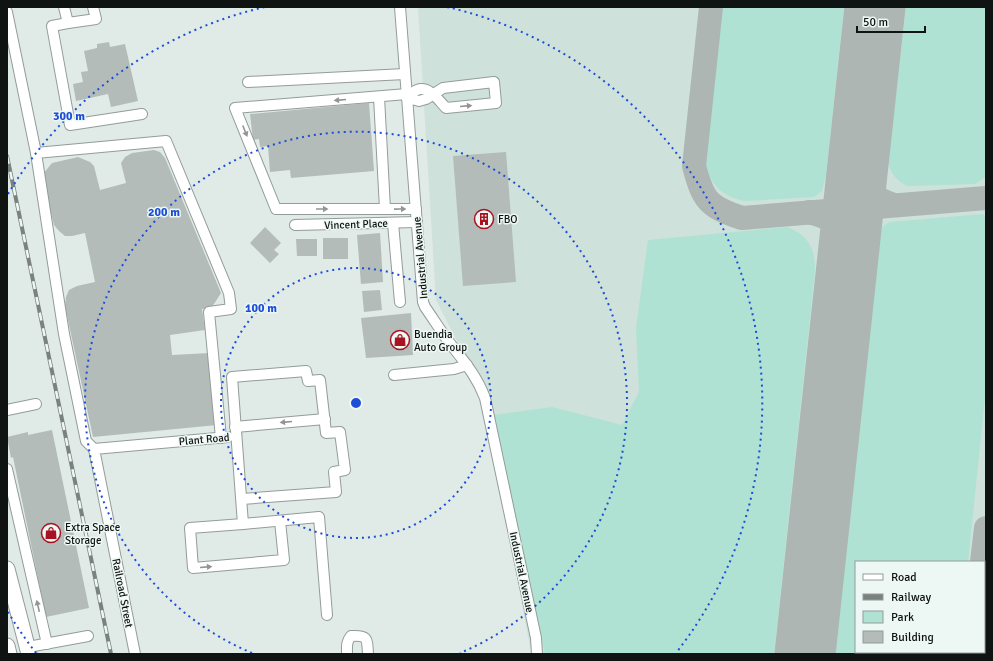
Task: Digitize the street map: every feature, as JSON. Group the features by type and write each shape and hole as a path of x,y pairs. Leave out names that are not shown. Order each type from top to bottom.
{"highway":[{"path":"7,569 29,651"},
{"path":"7,646 9,654"}],"street":[{"path":"64,7 68,23"},
{"path":"92,7 96,19 52,26 70,125 142,114"},
{"name":"Industrial Avenue","path":"400,7 423,302 446,338 467,365 480,387 488,411 536,638 537,654"},
{"name":"Railroad Street","path":"7,12 36,153 64,334 86,441 94,449 135,654"},
{"path":"248,82 405,74"},
{"path":"416,209 276,209 236,108 407,96 418,89 424,89 433,94 446,108 496,103 494,82 443,88 433,94"},
{"path":"379,97 385,209"},
{"path":"36,153 166,142 229,293 231,309 209,312 221,438"},
{"name":"Vincent Place","path":"295,225 417,222"},
{"path":"393,223 400,302"},
{"path":"394,375 454,369 467,365"},
{"path":"242,501 336,492 334,472 345,470 340,432 326,433 320,380 308,381 306,371 232,377 235,432 324,419"},
{"path":"7,410 36,404"},
{"name":"Plant Road","path":"94,449 221,438 235,432 243,524"},
{"path":"7,469 47,644"},
{"path":"280,521 284,560 194,568 190,528 319,517 327,615"},
{"path":"29,651 47,644 88,636"},
{"path":"347,654 346,644 348,639 351,636 362,636 367,642 368,654"}],"shaded area":[{"path":"418,7 986,7 986,654 529,654 531,652 481,388 436,300"}],"green space":[{"path":"722,7 844,7 826,175 822,191 814,197 745,201 724,193 710,178 705,163"},
{"path":"906,7 986,7 986,177 975,184 907,186 897,179 890,169 888,161"},
{"path":"983,214 986,217 986,388 968,561 855,561 855,653 959,654 834,654 879,233 883,226 890,222"},
{"path":"787,227 795,230 806,239 814,256 815,271 774,654 545,654 493,415 552,407 622,425 639,392 636,328 648,240"}],"building":[{"path":"109,42 110,47 125,44 138,101 111,107 108,94 76,101 73,84 83,82 81,72 88,71 84,51 97,48 97,44"},
{"path":"369,103 374,171 291,178 290,170 270,172 268,146 260,147 259,139 253,140 250,114"},
{"path":"154,150 160,152 165,158 221,293 210,308 202,309 205,330 170,335 172,355 210,353 217,425 93,437 65,306 66,297 69,290 77,286 95,282 85,233 65,236 54,225 43,181 43,174 52,163 78,157 90,162 94,166 100,190 126,183 121,163 125,157 132,153"},
{"name":"FBO","path":"506,152 516,282 463,286 453,156"},
{"path":"265,227 281,243 274,250 279,254 270,263 250,243"},
{"path":"380,233 383,282 361,284 357,235"},
{"path":"323,238 348,238 348,259 323,259"},
{"path":"296,239 317,239 317,256 297,256"},
{"path":"380,290 382,310 364,312 362,291"},
{"path":"411,313 413,355 366,358 361,318"},
{"name":"Extra Space Storage","path":"52,430 89,608 46,617 13,457 11,458 7,437 28,432 28,435"}],"taxiway":[{"path":"711,7 694,166 697,178 704,194 714,206 742,218 986,198"},
{"path":"858,163 866,185 873,195 894,205"},
{"path":"809,212 825,217 836,224 844,234 849,250"},
{"path":"982,561 986,528"}],"runway":[{"path":"805,654 875,7"}],"railway":[{"path":"7,156 111,654"}],"place":[{"name":"FBO","path":"484,219"},
{"name":"Buendia Auto Group","path":"400,340"},
{"name":"Extra Space Storage","path":"51,533"}]}
